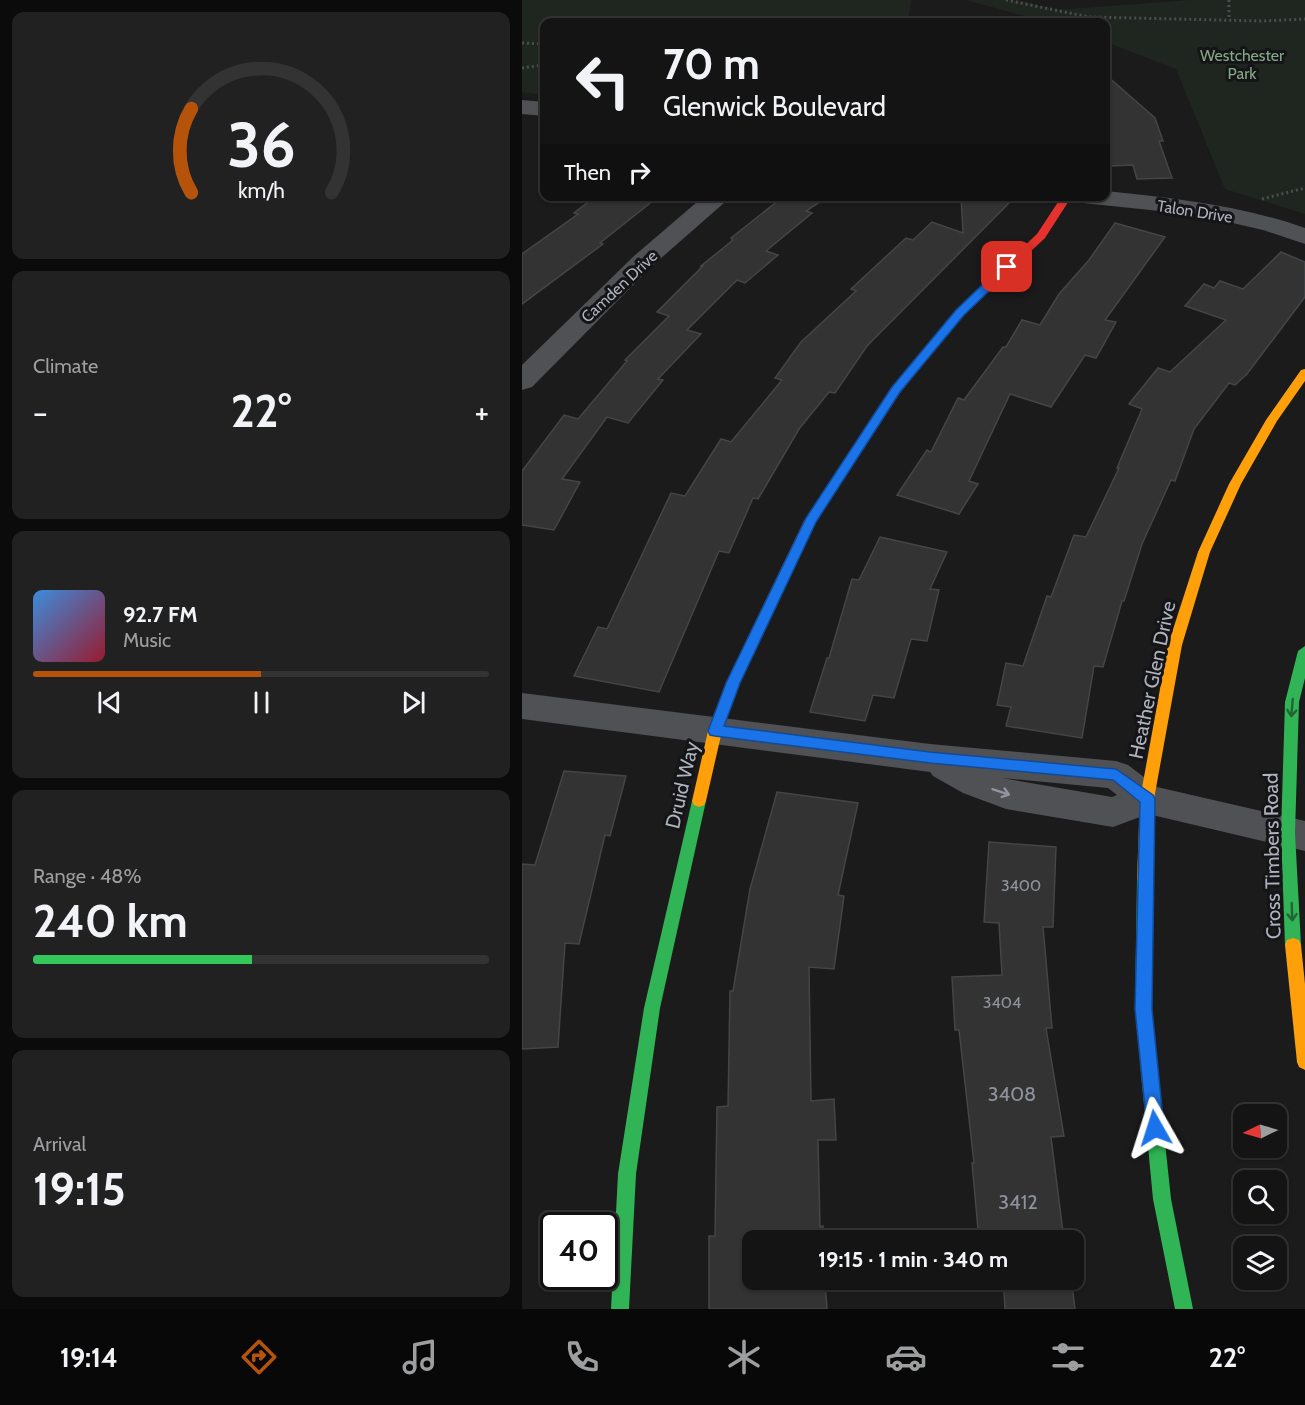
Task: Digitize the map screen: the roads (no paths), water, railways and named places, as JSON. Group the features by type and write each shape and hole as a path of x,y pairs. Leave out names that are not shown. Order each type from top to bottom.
{"street":[{"path":"522,107 540,109"},
{"name":"Talon Drive","path":"1110,199 1198,208 1270,224 1305,236"},
{"name":"Camden Drive","path":"522,381 643,261 714,201"},
{"name":"Druid Way","path":"620,1309 627,1174 652,1008 715,731 733,683 810,521 896,390 960,312 1041,236 1064,201"},
{"name":"Heather Glen Drive","path":"1184,1309 1162,1199 1143,1009 1147,799 1176,645 1204,552 1235,484 1272,420 1305,373"},
{"name":"Cross Timbers Road","path":"1305,651 1292,702 1296,835 1294,957 1305,1062"},
{"path":"522,706 930,758 976,783 1006,795 1113,812 1147,799 1223,815 1296,835"}],"park label":[{"name":"Westchester Park","path":"1242,64"}]}
